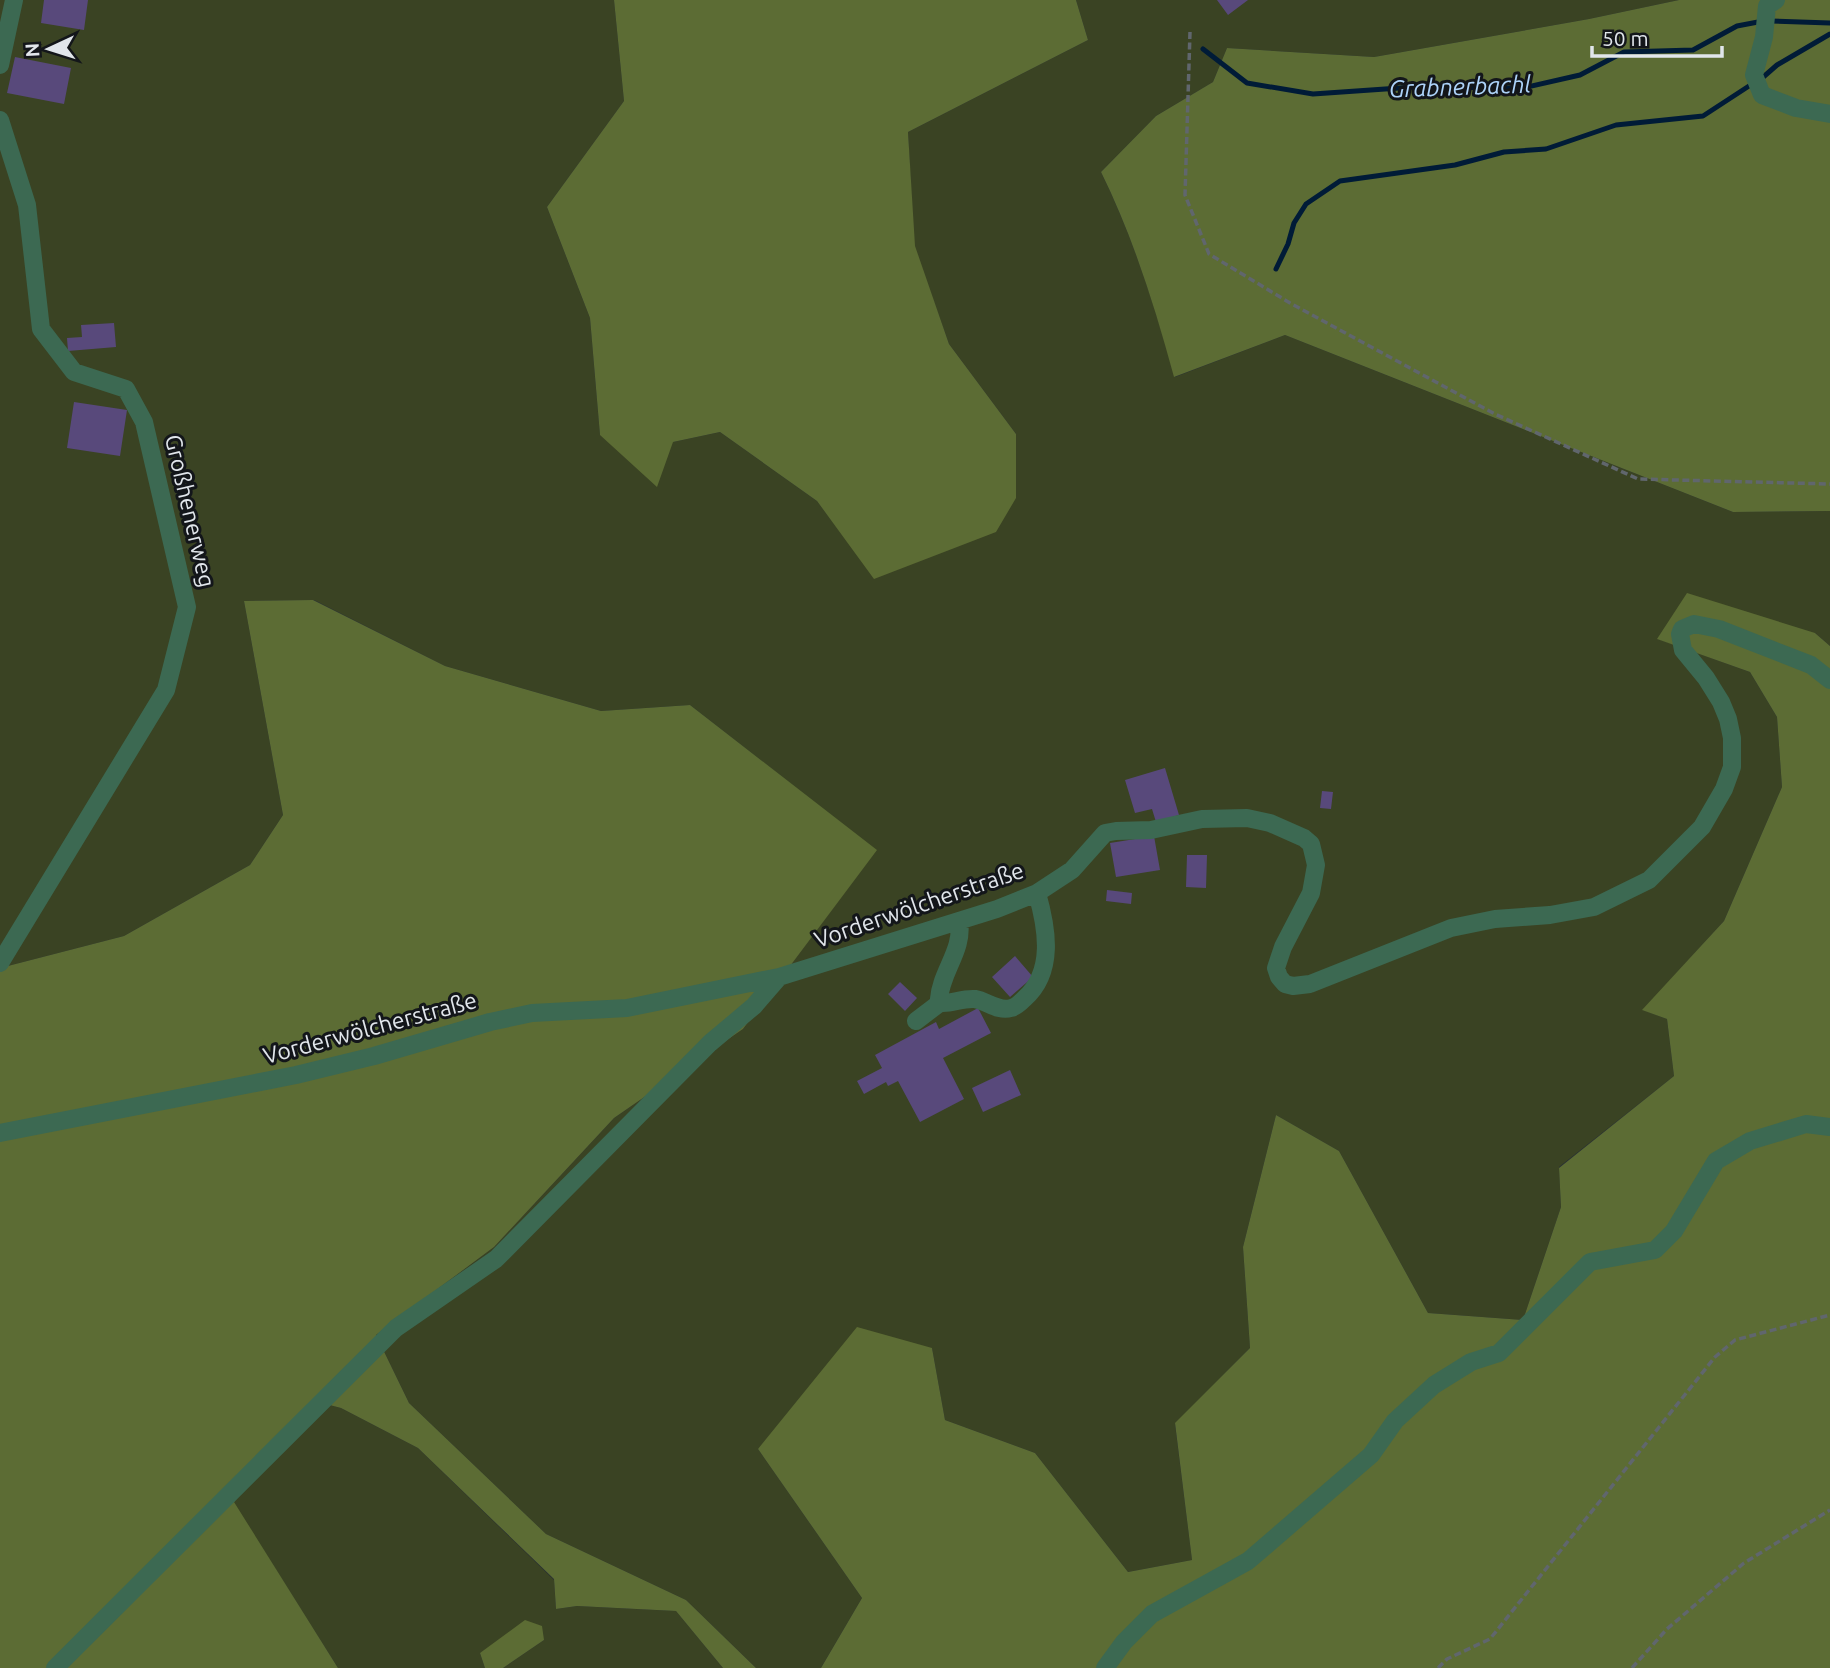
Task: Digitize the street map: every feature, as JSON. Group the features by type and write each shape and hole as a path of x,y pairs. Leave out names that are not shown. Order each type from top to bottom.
{"street":[{"path":"0,65 14,0"},
{"path":"1776,0 1767,6 1764,37 1754,75 1762,95 1796,108 1830,114"},
{"name":"Großhenerweg","path":"0,120 27,205 41,329 74,372 126,389 144,422 187,607 166,690 0,963"},
{"name":"Vorderwölcherstraße","path":"0,1133 296,1075 532,1013 627,1008 779,977 997,909 1037,893 1072,870 1105,833 1151,830 1202,819 1247,818 1270,822 1311,844 1315,853 1315,879 1276,968 1285,984 1310,984 1451,928 1495,919 1550,915 1594,907 1648,880 1702,827 1724,789 1732,767 1732,738 1721,702 1706,678 1686,656 1681,643 1680,634 1687,626 1694,624 1719,629 1811,665 1830,680"},
{"path":"916,1021 941,1002 979,1000 999,1009 1009,1009 1034,991 1042,977 1046,956 1042,911 1037,893"},
{"path":"941,1002 939,991 958,946 959,921"},
{"path":"55,1668 396,1328 496,1259 710,1043 754,1006 779,977"},
{"path":"1105,1668 1124,1642 1152,1614 1248,1561 1371,1455 1395,1421 1434,1385 1471,1362 1499,1353 1590,1262 1655,1250 1674,1231 1716,1161 1750,1141 1795,1127 1806,1124 1830,1126"}],"path":[{"path":"1190,32 1185,195 1209,254 1290,303 1495,414 1638,479 1830,484"},
{"path":"1438,1668 1447,1659 1490,1639 1715,1357 1735,1340 1830,1315"},
{"path":"1632,1668 1667,1629 1744,1563 1830,1510"}],"green space":[{"path":"0,0 614,0 624,101 547,207 590,318 600,435 673,442 720,432 817,501 875,578 1016,434 949,344 914,246 908,132 1088,40 1076,0 1679,0 1589,19 1374,57 1227,48 1213,82 1156,116 1101,172 1142,273 1175,377 1285,335 1733,512 1830,511 1830,646 1815,633 1658,639 1750,672 1777,717 1782,787 1724,921 1643,1010 1667,1019 1674,1076 1559,1167 1561,1207 1523,1320 1428,1313 1339,1151 1276,1115 1243,1247 1250,1348 1175,1424 1192,1560 1128,1572 1035,1453 945,1420 932,1348 758,1449 862,1598 821,1668 756,1668 686,1600 546,1534 409,1403 376,1335 494,1247 614,1118 743,1029 876,850 690,705 601,711 445,666 314,600 244,601 283,815 250,865 124,936 0,968"},
{"path":"614,0 1076,0 1088,40 908,132 915,246 949,344 1016,434 1016,498 996,532 874,579 817,501 720,432 673,442 657,487 600,435 590,318 547,207 624,101"},
{"path":"1679,0 1830,0 1830,511 1733,512 1285,335 1174,377 1142,273 1101,172 1156,116 1213,82 1227,48 1374,57 1589,19"},
{"path":"1687,593 1815,633 1830,646 1830,1668 821,1668 862,1598 758,1449 857,1327 932,1348 945,1420 1035,1453 1128,1572 1192,1560 1175,1423 1250,1348 1243,1247 1276,1115 1339,1151 1428,1313 1523,1320 1561,1207 1559,1168 1674,1076 1667,1019 1642,1010 1724,921 1782,787 1777,717 1750,672 1657,639"},
{"path":"313,600 445,666 601,711 690,705 877,850 743,1029 614,1118 494,1247 376,1335 409,1403 546,1534 686,1600 756,1668 723,1668 676,1611 577,1606 556,1609 554,1579 418,1448 341,1408 314,1401 234,1502 338,1668 0,1668 0,968 124,936 250,865 283,815 244,601"},
{"path":"314,1401 341,1408 418,1448 554,1580 556,1609 577,1606 676,1611 723,1668 503,1668 544,1640 480,1653 485,1668 338,1668 233,1502"},
{"path":"525,1620 542,1626 544,1640 503,1668 485,1668 480,1653"}],"building":[{"path":"44,0 88,0 84,30 41,23"},
{"path":"1217,0 1248,0 1228,15"},
{"path":"15,57 71,68 64,104 7,93"},
{"path":"114,323 116,347 68,351 67,338 82,337 81,325"},
{"path":"74,402 127,410 120,456 67,448"},
{"path":"1165,768 1179,815 1156,822 1152,809 1135,813 1125,780"},
{"path":"1322,791 1333,792 1331,809 1320,808"},
{"path":"1154,836 1160,870 1116,877 1110,843"},
{"path":"1187,855 1207,855 1206,888 1186,887"},
{"path":"1107,890 1132,893 1131,904 1106,901"},
{"path":"1015,956 1033,977 1010,997 992,977"},
{"path":"900,982 917,998 905,1011 888,994"},
{"path":"978,1008 991,1033 943,1058 964,1099 920,1122 898,1081 888,1086 886,1082 864,1094 857,1081 882,1068 875,1055 936,1022 939,1029"},
{"path":"1010,1070 1021,1095 983,1112 972,1088"}],"waterway":[{"name":"Grabnerbachl","path":"1770,21 1830,23"},
{"name":"Grabnerbachl","path":"1203,49 1247,83 1313,94 1414,87 1523,88 1580,75 1624,52 1693,50 1737,26 1758,22"},
{"path":"1761,79 1777,65 1830,34"},
{"path":"1276,269 1294,223 1306,204 1340,181 1455,165 1504,152 1546,149 1616,125 1703,116 1749,86"}]}
